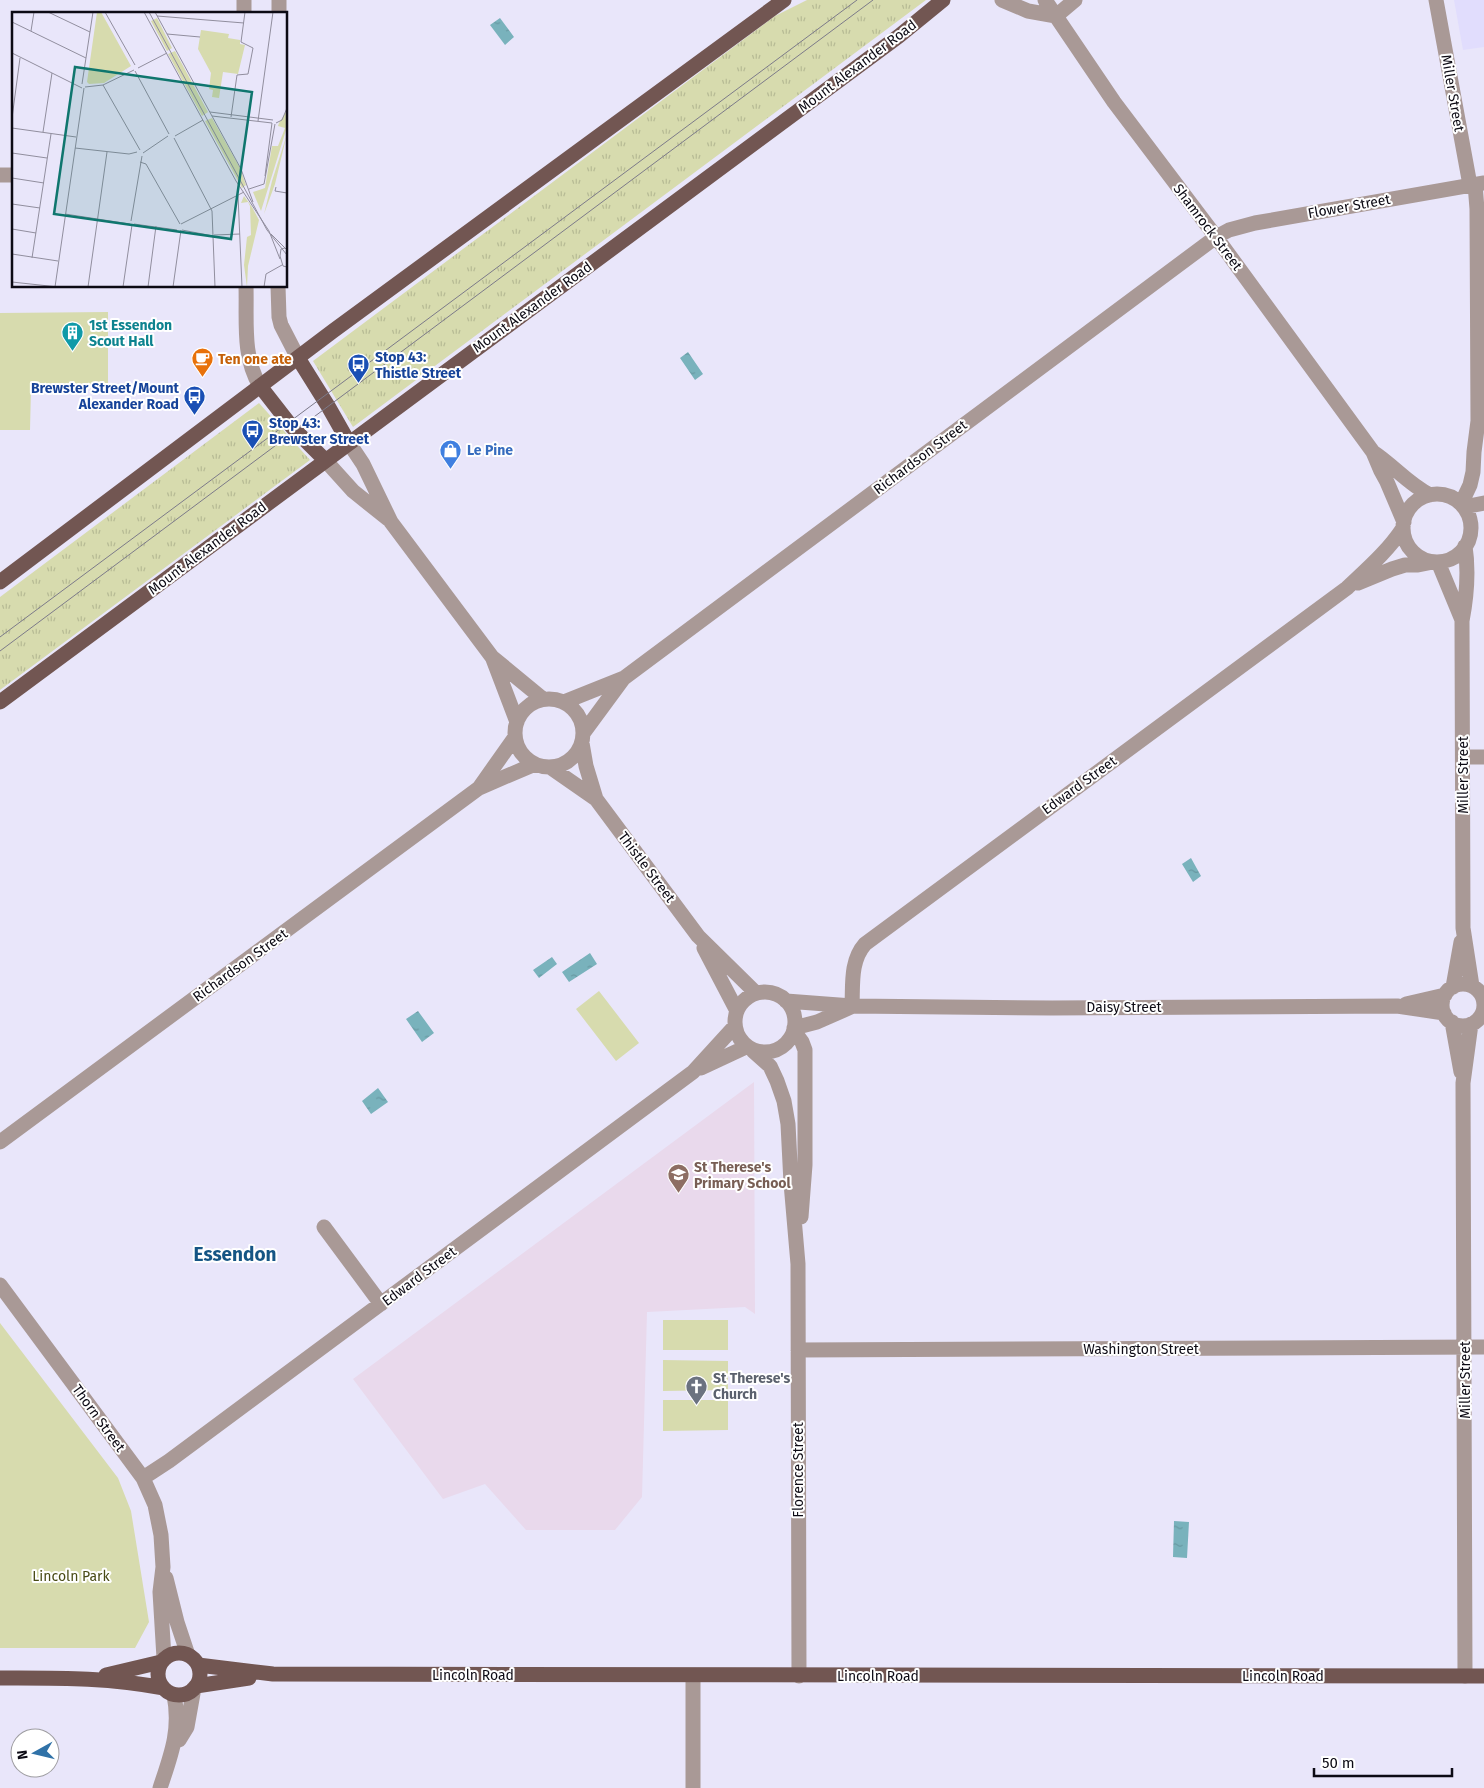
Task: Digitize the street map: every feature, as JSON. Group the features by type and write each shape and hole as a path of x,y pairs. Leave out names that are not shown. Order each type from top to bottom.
{"main road":[{"path":"0,582 260,386 784,0"},
{"name":"Mount Alexander Road","path":"0,702 899,36 942,0"},
{"path":"298,358 349,443"},
{"path":"260,386 296,430 325,460"},
{"path":"0,1678 90,1678 133,1682 185,1694 195,1687 200,1676 193,1660 176,1653 163,1660 90,1678"},
{"path":"163,1660 157,1675 168,1691"},
{"name":"Lincoln Road","path":"193,1660 273,1674 1484,1676"},
{"name":"Lincoln Road","path":"195,1687 273,1674"}],"street":[{"path":"1002,0 1028,11 1056,16 1075,0"},
{"name":"Shamrock Street","path":"1046,0 1114,102 1216,237 1373,452 1388,482 1404,525"},
{"name":"Miller Street","path":"1436,0 1476,184 1478,421 1473,472 1463,506"},
{"name":"Flower Street","path":"1216,237 1229,230 1255,223 1476,184"},
{"name":"Richardson Street","path":"564,702 624,678 1216,237"},
{"path":"246,288 248,358 253,376 260,386"},
{"path":"278,288 281,325 298,358"},
{"path":"349,443 363,464 391,522 492,657 544,699"},
{"name":"Shamrock Street","path":"1373,452 1388,462 1416,488 1430,495"},
{"path":"325,460 353,491 391,522"},
{"path":"1466,546 1471,530 1468,514 1463,506 1453,498 1444,494 1430,495 1423,497 1412,505 1404,525 1405,539 1411,549 1419,556 1436,562 1454,558 1466,546 1484,534"},
{"path":"1463,506 1484,503"},
{"name":"Edward Street","path":"852,1006 855,962 859,951 865,944 1347,588 1394,542 1404,525"},
{"name":"Miller Street","path":"1449,991 1463,928 1462,621 1468,594 1466,546"},
{"name":"Miller Street","path":"1436,562 1462,621"},
{"name":"Edward Street","path":"1347,588 1392,569 1436,562"},
{"path":"492,657 516,730 518,748 525,758 542,766 560,766 570,761 577,753 583,738 578,714 572,707 554,699 544,699 527,707 521,714 516,730"},
{"name":"Richardson Street","path":"583,738 624,678"},
{"name":"Richardson Street","path":"479,788 516,730"},
{"name":"Thistle Street","path":"583,738 586,766 596,799 698,936 756,993"},
{"path":"1463,757 1484,757"},
{"name":"Richardson Street","path":"0,1142 479,788 542,766"},
{"name":"Thistle Street","path":"542,766 596,799"},
{"name":"Miller Street","path":"1463,928 1479,993"},
{"name":"Thistle Street","path":"698,936 736,1011"},
{"path":"1465,984 1479,993 1483,1007 1478,1019 1465,1026 1448,1018 1442,1007 1449,991 1465,984"},
{"name":"Daisy Street","path":"1397,1006 1449,991"},
{"path":"756,993 772,993 786,1001 794,1014 794,1029 790,1040 773,1052 763,1053 750,1049 737,1034 735,1026 736,1011 741,1003 756,993"},
{"name":"Daisy Street","path":"786,1001 852,1006 1062,1008 1397,1006 1448,1018"},
{"name":"Daisy Street","path":"794,1029 818,1022 852,1006"},
{"name":"Miller Street","path":"1448,1018 1463,1083 1466,1676"},
{"name":"Miller Street","path":"1463,1083 1478,1019"},
{"name":"Edward Street","path":"143,1478 169,1461 693,1072 735,1026"},
{"name":"Florence Street","path":"794,1029 805,1050 805,1165 798,1264 798,1676"},
{"name":"Edward Street","path":"693,1072 750,1049"},
{"name":"Florence Street","path":"750,1049 770,1066 784,1101 788,1124 798,1264"},
{"path":"324,1227 381,1304"},
{"name":"Thorn Street","path":"0,1285 143,1478 155,1505 161,1534 163,1566 160,1592 163,1660"},
{"name":"Washington Street","path":"798,1350 1484,1347"},
{"name":"Thorn Street","path":"163,1566 177,1622 193,1660"},
{"path":"693,1676 693,1788"},
{"path":"174,1748 187,1726 195,1687"},
{"path":"160,1788 174,1748 178,1722 168,1691"}],"shaded area":[{"path":"1454,0 1484,0 1484,47 1463,50"},
{"name":"St Therese's Primary School","path":"754,1082 755,1314 745,1307 647,1312 642,1497 615,1530 526,1530 485,1484 443,1499 353,1379"}],"green space":[{"path":"807,0 926,0 353,427 313,361 775,16"},
{"path":"108,312 108,386 31,388 30,430 0,430 0,313"},
{"path":"259,403 310,460 0,690 0,597"},
{"path":"599,991 639,1043 616,1061 576,1009"},
{"path":"663,1320 728,1320 728,1350 663,1350"},
{"name":"Lincoln Park","path":"0,1323 118,1478 131,1511 149,1622 135,1648 0,1648"},
{"path":"663,1360 728,1361 728,1390 663,1391"},
{"path":"663,1400 728,1400 728,1430 663,1431"}],"water":[{"path":"500,18 514,37 505,45 490,25"},
{"path":"688,352 703,374 695,380 680,358"},
{"path":"1191,858 1201,876 1193,882 1182,864"},
{"path":"590,953 597,964 569,982 562,972"},
{"path":"552,957 557,964 539,978 533,970"},
{"path":"418,1011 434,1033 422,1042 406,1019"},
{"path":"378,1088 388,1102 371,1114 362,1101"},
{"path":"1174,1521 1189,1522 1187,1558 1173,1557"}],"tram line":[{"path":"0,637 857,0"},
{"path":"0,651 873,0"}],"place":[{"name":"1st Essendon Scout Hall","path":"73,352"},
{"name":"Ten one ate","path":"202,378"},
{"name":"Stop 43: Thistle Street","path":"359,384"},
{"name":"Brewster Street/Mount Alexander Road","path":"195,415"},
{"name":"Stop 43: Brewster Street","path":"253,450"},
{"name":"Le Pine","path":"451,469"},
{"name":"St Therese's Primary School","path":"678,1194"},
{"name":"St Therese's Church","path":"697,1405"}],"district":[{"name":"Essendon","path":"235,1254"}]}
